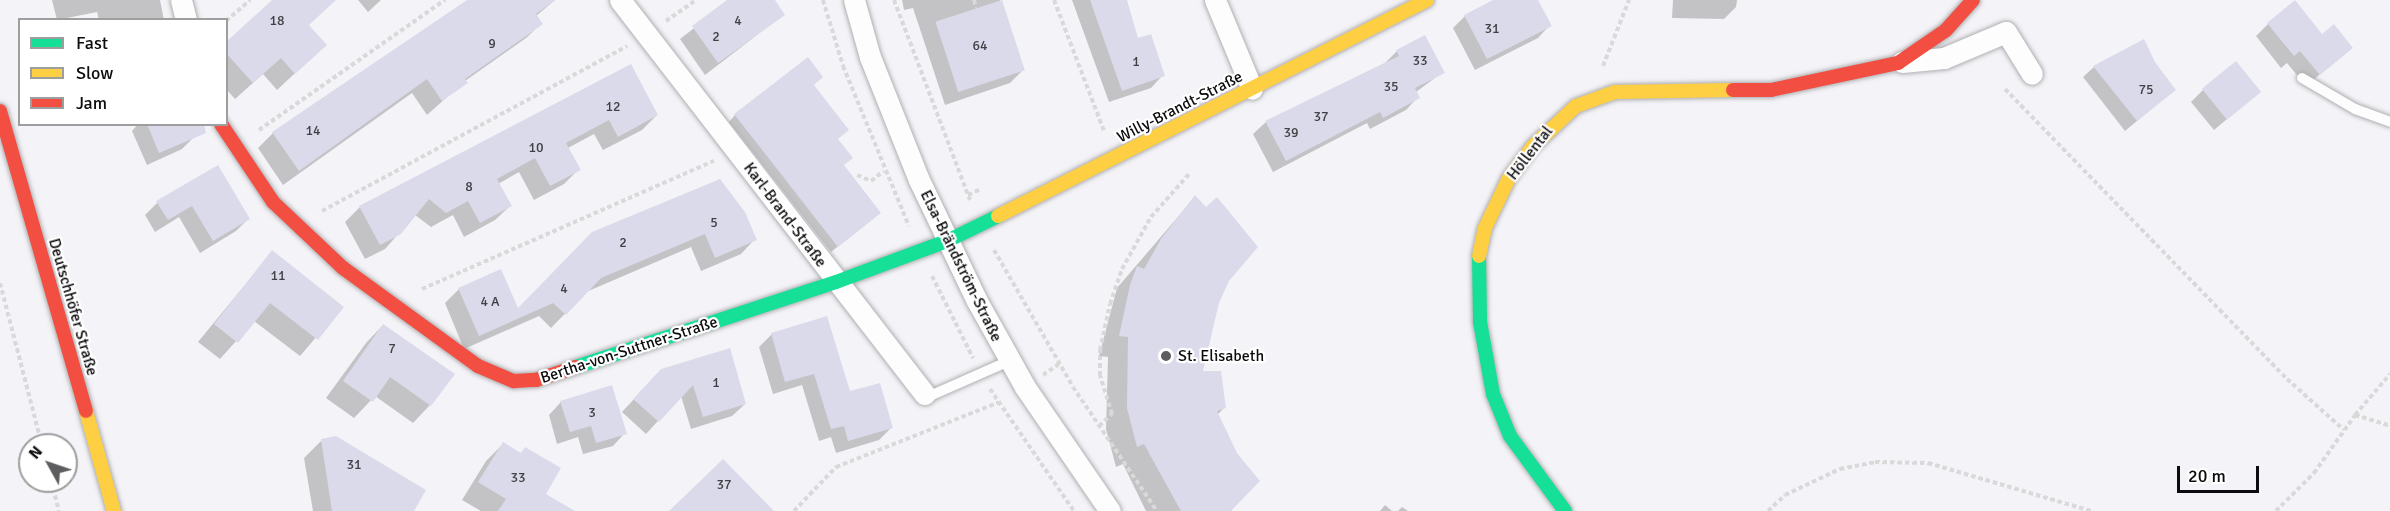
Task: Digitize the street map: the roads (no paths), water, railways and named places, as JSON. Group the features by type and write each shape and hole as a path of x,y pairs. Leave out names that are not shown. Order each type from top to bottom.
{"street":[{"path":"181,0 186,18"},
{"name":"Karl-Brand-Straße","path":"620,0 924,394"},
{"name":"Elsa-Brändström-Straße","path":"854,0 870,57 947,241 1009,361 1110,511"},
{"path":"1215,0 1252,89"},
{"name":"Willy-Brandt-Straße","path":"947,241 1426,0"},
{"name":"Höllental","path":"1898,63 1946,30 1974,0"},
{"name":"Höllental","path":"1565,511 1510,436 1493,394 1480,322 1479,254 1493,207 1509,178 1555,122 1587,101 1616,92 1771,90 1898,63 1944,58 2006,32 2032,74"},
{"name":"Deutschhöfer Straße","path":"0,111 114,511"},
{"name":"Bertha-von-Suttner-Straße","path":"222,126 255,180 295,226 391,303 478,366 514,381 536,380 836,282 947,241"}],"lane":[{"path":"2302,78 2355,109 2390,122"},
{"path":"924,394 932,396 1009,361"}],"place":[{"name":"St. Elisabeth","path":"1166,356"}]}
